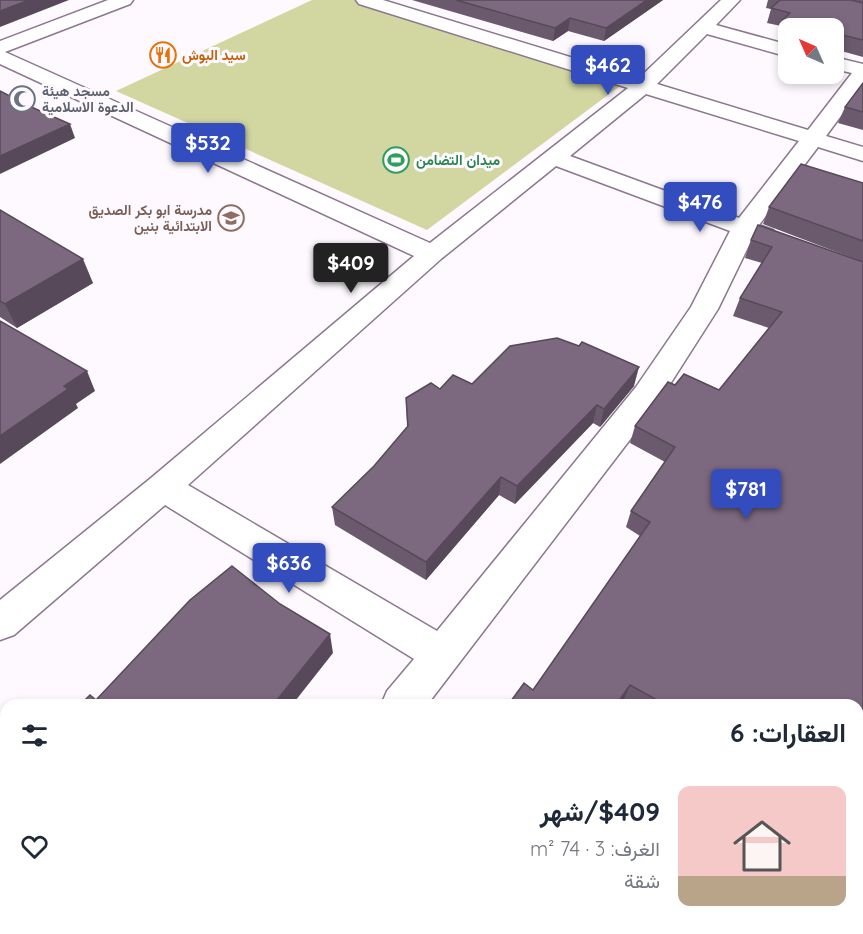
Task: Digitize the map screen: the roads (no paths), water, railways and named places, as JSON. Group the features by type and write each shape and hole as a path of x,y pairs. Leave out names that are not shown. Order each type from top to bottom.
{"street":[{"path":"365,0 863,154"},
{"path":"0,623 163,487 432,254 642,87 731,0"},
{"path":"0,48 117,1"},
{"path":"702,27 778,48"},
{"path":"0,57 432,254"},
{"path":"407,699 647,395 704,309 745,227 863,71 844,66"},
{"path":"552,157 788,244"},
{"path":"163,487 442,655"}],"place":[{"name":"سيد البوش","path":"163,55"},
{"name":"مسجد هيئة الدعوة الاسلامية","path":"22,99"},
{"name":"ميدان التضامن","path":"396,160"},
{"name":"مدرسة ابو بكر الصديق الابتدائية بنين","path":"231,218"}]}
